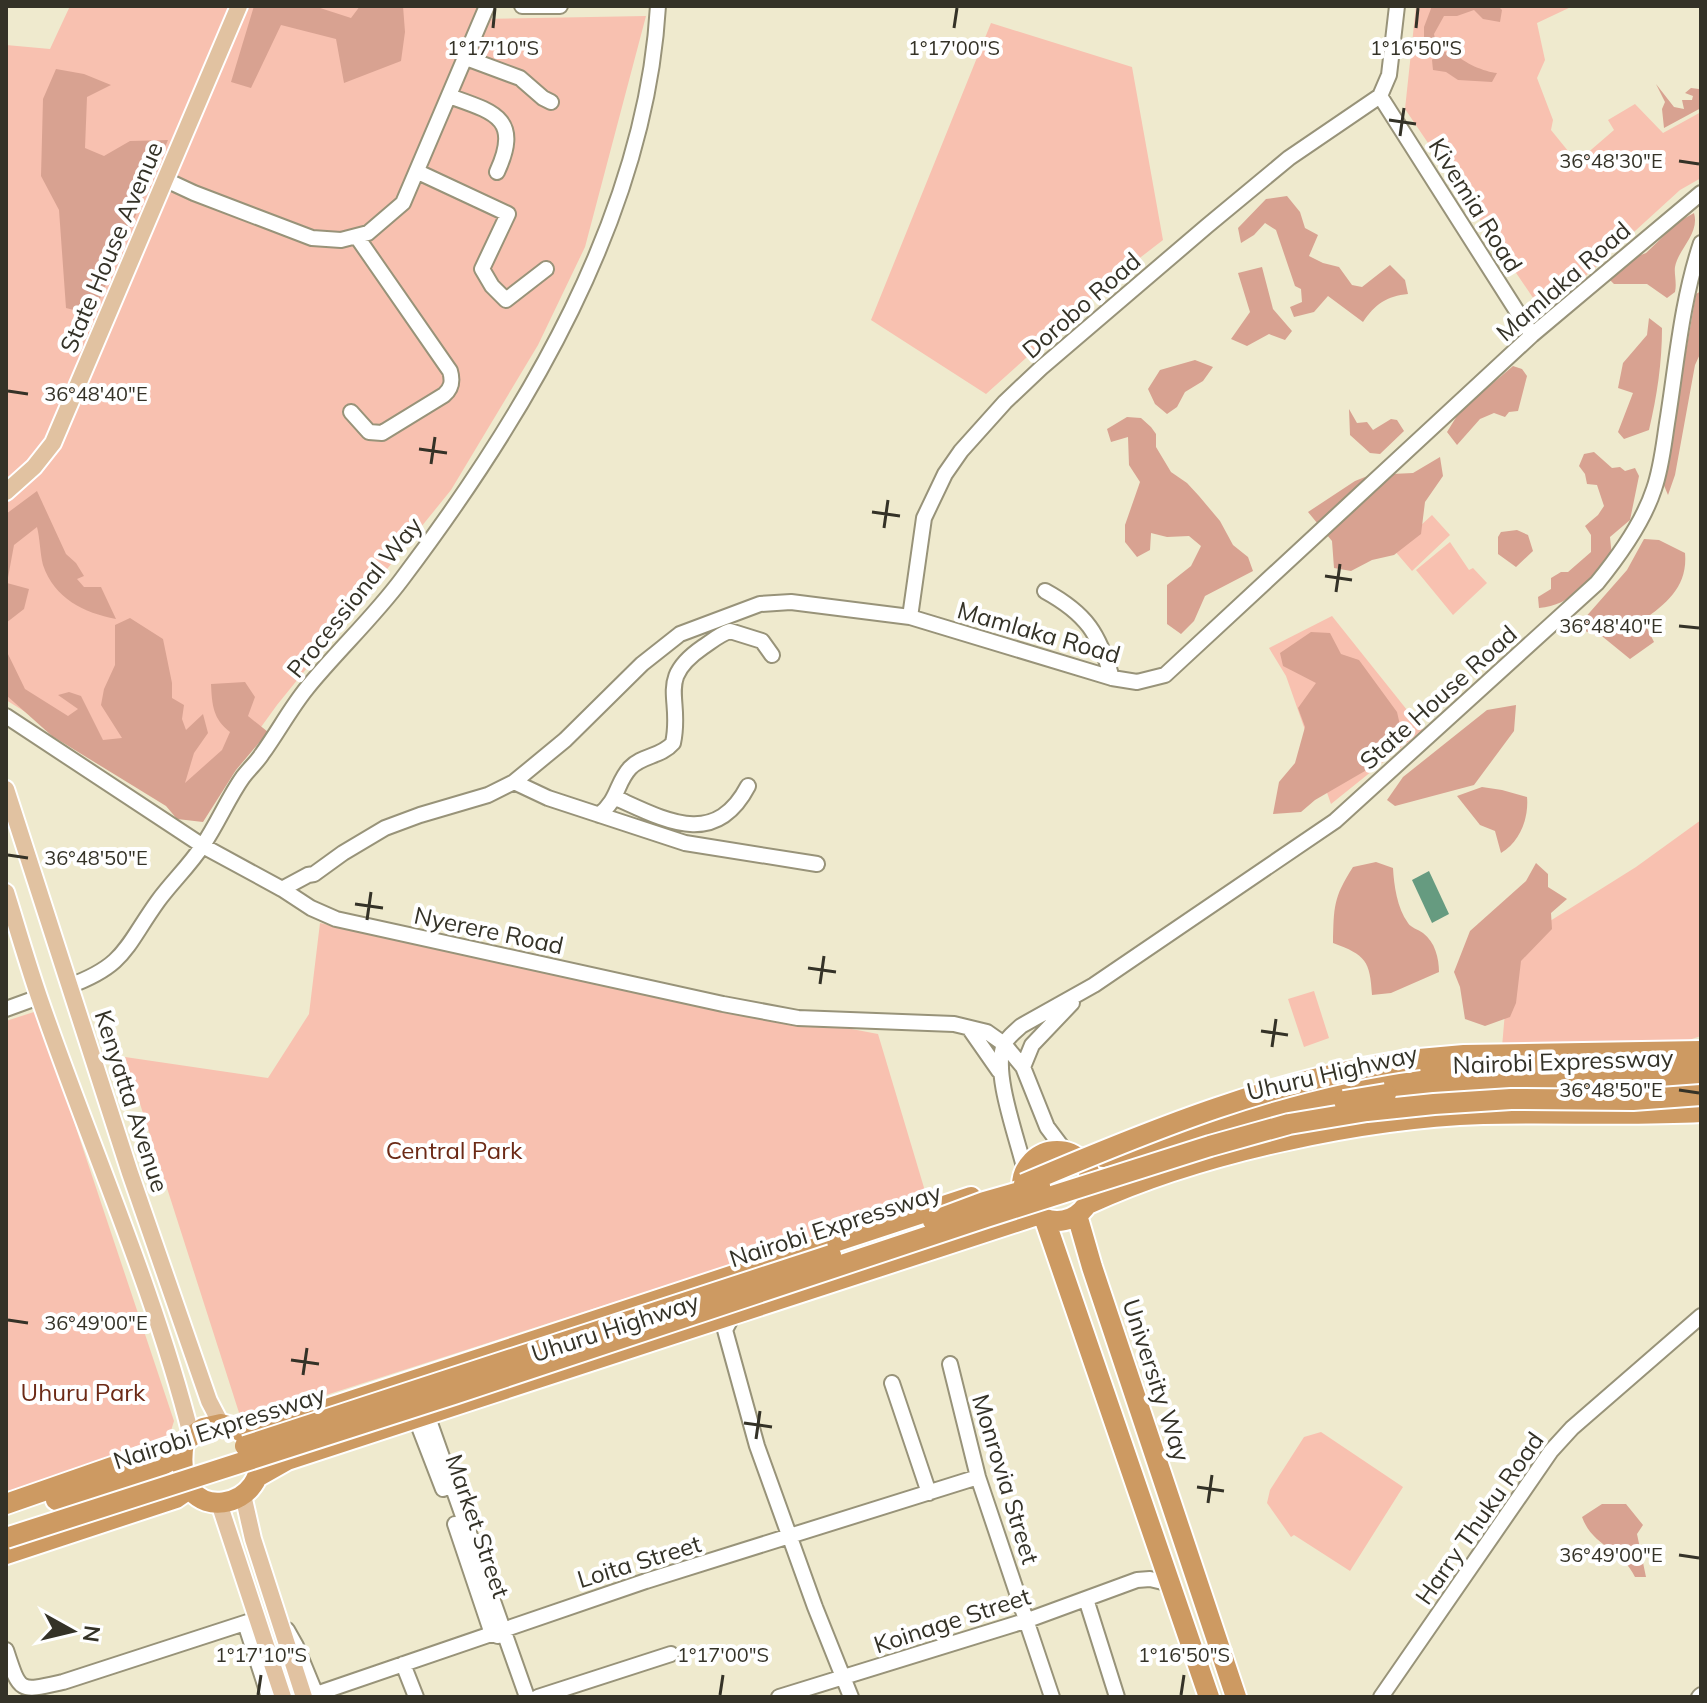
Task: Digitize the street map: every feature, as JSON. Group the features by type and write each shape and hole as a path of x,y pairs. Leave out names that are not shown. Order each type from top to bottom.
{"highway":[{"path":"984,1202 1106,1149 1218,1106 1301,1081 1385,1063 1464,1055 1701,1051"},
{"name":"Uhuru Highway","path":"1070,1153 1101,1157 1129,1151 1258,1114 1391,1081 1420,1077 1477,1070 1701,1068"},
{"name":"Nairobi Expressway","path":"6,1525 832,1255 984,1202 1299,1109 1413,1091 1701,1082"},
{"name":"Nairobi Expressway","path":"6,1538 1210,1146 1289,1124 1367,1111 1511,1099 1579,1101 1701,1095"},
{"path":"1579,1101 1641,1107 1701,1105"},
{"path":"1041,1218 1057,1222 1165,1175 1234,1155 1275,1144 1398,1121 1480,1114 1701,1112"},
{"path":"1083,1209 1092,1185 1090,1173 1070,1153 1045,1152 1030,1163 1023,1176 1024,1200 1041,1218 1209,1697"},
{"name":"Uhuru Highway","path":"245,1433 284,1423 1023,1176"},
{"name":"University Way","path":"1083,1209 1084,1244 1236,1697"},
{"name":"Uhuru Highway","path":"257,1477 287,1460 1041,1218"},
{"path":"6,1516 152,1471 203,1428 221,1424 245,1433 253,1443 258,1456 257,1477 243,1495 232,1502 208,1502 189,1489 183,1478 185,1444"},
{"path":"6,1504 185,1444"},
{"path":"6,1554 176,1498 189,1489"}],"main road":[{"name":"State House Avenue","path":"6,492 34,467 53,443 239,6"},
{"name":"Kenyatta Avenue","path":"6,789 117,1133 209,1401 221,1424"},
{"name":"Kenyatta Avenue","path":"6,892 39,997 135,1256 185,1444"},
{"path":"93,1142 117,1133"},
{"path":"243,1495 276,1612 312,1696"},
{"path":"219,1503 251,1621 283,1697"}],"street":[{"path":"522,6 560,6"},
{"name":"Processional Way","path":"69,986 97,976 132,944 165,890 203,846 242,778 306,689 402,579 468,486 534,382 582,291 616,203 632,151 646,86 658,6"},
{"path":"1380,96 1389,75 1397,6"},
{"path":"166,180 312,238 341,240 368,233 403,203 466,58 482,8"},
{"path":"466,58 520,78 551,102"},
{"path":"449,96 487,110 502,122 508,140 497,172"},
{"name":"Kivemia Road","path":"1380,96 1532,335"},
{"name":"Dorobo Road","path":"910,617 920,535 931,501 961,451 1005,402 1289,158 1380,96"},
{"path":"418,172 508,214 482,269 492,286 506,300 546,269"},
{"name":"Mamlaka Road","path":"282,889 314,874 385,828 488,795 514,782 565,740 663,646 693,627 772,602 910,617 1112,678 1137,682 1165,675 1532,335 1701,193"},
{"path":"351,412 369,432 382,433 444,395 451,387 452,380 450,371 357,237"},
{"name":"State House Road","path":"1004,1044 1021,1026 1087,989 1335,821 1597,583 1625,546 1654,491 1663,453 1684,307 1701,243"},
{"path":"1045,591 1065,602 1092,628 1101,643 1112,678"},
{"path":"599,815 616,798 631,767 665,751 673,743 674,686 677,670 686,659 730,631 762,641 772,655"},
{"name":"Nyerere Road","path":"6,716 203,846 336,919 723,1004 798,1018 954,1024 987,1032 1004,1044"},
{"path":"514,782 548,798 685,843 817,864"},
{"path":"616,798 666,820 680,824 701,823 720,819 730,813 748,786"},
{"path":"303,901 314,874"},
{"name":"State House Road","path":"1023,1067 1032,1045 1087,989"},
{"path":"6,1009 39,997"},
{"path":"987,1032 1021,1026"},
{"path":"969,1028 999,1071 1023,1176"},
{"path":"999,1071 1004,1044"},
{"path":"1004,1044 1023,1067 1047,1127 1070,1153"},
{"path":"733,1315 725,1330 748,1417 815,1607 851,1697"},
{"name":"Harry Thuku Road","path":"1381,1697 1551,1451 1572,1428 1701,1316"},
{"name":"Monrovia Street","path":"950,1364 978,1477 1052,1697"},
{"path":"892,1383 929,1493"},
{"name":"Market Street","path":"423,1416 430,1423 500,1634 527,1697"},
{"name":"Loita Street","path":"312,1696 500,1634 646,1581 978,1477"},
{"path":"1137,1580 1153,1562 1158,1548"},
{"name":"Koinage Street","path":"785,1696 1028,1620 1137,1580 1150,1579 1171,1584"},
{"path":"1086,1599 1117,1697"},
{"path":"6,1650 16,1680 22,1687 65,1690 251,1621 269,1697"},
{"path":"538,1697 671,1654"},
{"path":"403,1664 416,1697"}],"green space":[{"path":"70,6 482,6 479,19 646,16 585,247 538,345 451,490 277,705 196,817 6,700 6,45 50,49"},
{"path":"1416,6 1573,6 1537,23 1545,60 1537,78 1553,120 1551,130 1577,162 1614,130 1608,120 1635,104 1663,133 1701,112 1701,178 1680,190 1544,314 1405,109"},
{"path":"991,23 1132,67 1163,240 1119,274 986,394 871,320"},
{"path":"1432,515 1450,535 1412,571 1394,550"},
{"path":"1450,542 1469,570 1473,568 1487,583 1453,615 1416,570"},
{"path":"1332,616 1423,730 1331,804 1286,676 1269,648"},
{"path":"1701,820 1701,1036 1674,1045 1502,1047 1508,977 1550,921 1636,867"},
{"name":"Central Park","path":"320,923 456,954 878,1034 928,1201 242,1422 125,1057 268,1078 309,1014"},
{"path":"1314,991 1329,1038 1304,1047 1288,999"},
{"name":"Uhuru Park","path":"37,1011 174,1421 166,1447 6,1507 6,1021"},
{"path":"1321,1432 1403,1487 1350,1571 1294,1535 1291,1537 1267,1503 1270,1490 1304,1437"}],"shaded area":[{"path":"254,6 314,6 351,18 360,6 403,6 405,32 401,61 344,83 336,39 281,25 251,88 231,82"},
{"path":"1432,6 1498,6 1502,10 1500,22 1483,19 1474,10 1457,16 1444,16 1434,34 1437,49 1424,56 1424,27"},
{"path":"1439,51 1455,53 1474,66 1497,73 1492,82 1458,80 1446,72 1433,70 1432,60"},
{"path":"56,69 84,74 111,85 87,97 85,148 104,156 130,141 168,140 93,315 66,308 59,210 41,176 43,99"},
{"path":"1656,84 1674,107 1684,109 1682,100 1692,100 1693,96 1685,93 1691,88 1699,89 1701,108 1664,128 1662,109 1665,102"},
{"path":"1287,196 1300,212 1305,228 1318,235 1309,256 1339,267 1352,285 1362,287 1390,265 1405,280 1408,294 1382,302 1363,322 1328,296 1314,312 1294,317 1290,307 1302,302 1301,289 1295,286 1276,230 1265,223 1241,243 1238,228 1266,199"},
{"path":"1694,213 1694,228 1675,267 1675,292 1667,298 1647,284 1614,284 1607,277 1625,261 1646,253 1678,222"},
{"path":"1262,267 1273,309 1292,331 1285,340 1269,334 1247,346 1231,339 1250,312 1238,273"},
{"path":"1701,291 1701,352 1695,365 1675,475 1668,495 1663,483 1696,294"},
{"path":"1649,318 1662,328 1652,417 1649,430 1624,439 1618,432 1633,393 1618,388 1623,363 1647,335"},
{"path":"1195,360 1213,367 1203,381 1185,392 1177,407 1167,414 1155,404 1148,389 1160,370"},
{"path":"1513,366 1522,369 1527,376 1518,411 1509,412 1505,417 1494,413 1480,419 1457,445 1447,432 1460,411"},
{"path":"1349,409 1357,423 1367,422 1373,430 1391,419 1397,420 1404,431 1380,454 1370,453 1350,435"},
{"path":"1127,417 1141,418 1151,427 1156,434 1156,447 1171,472 1187,483 1220,521 1233,545 1248,557 1253,571 1205,596 1194,621 1181,634 1167,624 1167,585 1191,566 1201,546 1189,536 1167,537 1151,533 1150,550 1137,557 1125,542 1125,525 1140,482 1129,465 1128,437 1111,442 1107,429"},
{"path":"1594,452 1612,468 1620,467 1625,471 1635,468 1639,476 1630,520 1610,537 1612,557 1588,582 1571,597 1539,608 1538,597 1551,589 1551,578 1568,572 1591,552 1591,535 1585,526 1604,506 1597,485 1587,484 1579,466 1584,454"},
{"path":"1440,457 1443,476 1425,502 1421,534 1394,555 1372,560 1351,571 1334,568 1332,541 1308,512 1355,481 1370,475 1413,473"},
{"path":"37,491 66,554 84,576 77,579 84,587 101,587 116,619 82,608 55,587 43,565 37,527 14,545 7,583 29,589 24,609 6,623 6,514"},
{"path":"1517,530 1528,535 1533,551 1516,567 1498,554 1498,537 1501,532"},
{"path":"1644,539 1659,540 1685,553 1685,564 1680,584 1674,592 1661,607 1643,620 1654,642 1630,659 1603,637 1576,628 1627,570"},
{"path":"130,618 163,639 172,698 184,705 182,719 186,730 203,714 208,733 194,753 185,783 222,750 230,732 214,711 211,684 245,682 255,697 248,716 268,732 236,770 203,822 177,819 166,806 52,736 6,695 7,652 25,689 68,716 78,709 58,695 69,692 81,696 103,740 122,738 101,705 104,689 115,665 115,625"},
{"path":"1311,632 1330,633 1341,654 1359,660 1397,712 1403,738 1377,764 1315,800 1301,812 1273,814 1279,782 1295,763 1305,727 1298,708 1316,683 1283,666 1280,653"},
{"path":"1516,705 1514,731 1474,785 1395,806 1387,800 1403,777 1487,710"},
{"path":"1482,787 1527,797 1522,829 1513,843 1501,853 1495,831 1480,825 1457,796"},
{"path":"1376,862 1393,868 1401,910 1409,925 1431,941 1439,972 1391,993 1372,995 1370,974 1364,961 1353,951 1333,943 1333,931 1338,895 1353,867"},
{"path":"1536,863 1548,874 1548,887 1567,899 1551,913 1552,929 1521,961 1516,1003 1510,1017 1485,1026 1465,1019 1460,987 1454,972 1470,931 1526,881"},
{"path":"1429,871 1449,914 1432,923 1412,880"},
{"path":"1602,1504 1626,1504 1643,1525 1637,1534 1646,1577 1635,1577 1629,1567 1587,1527 1582,1517"}]}
